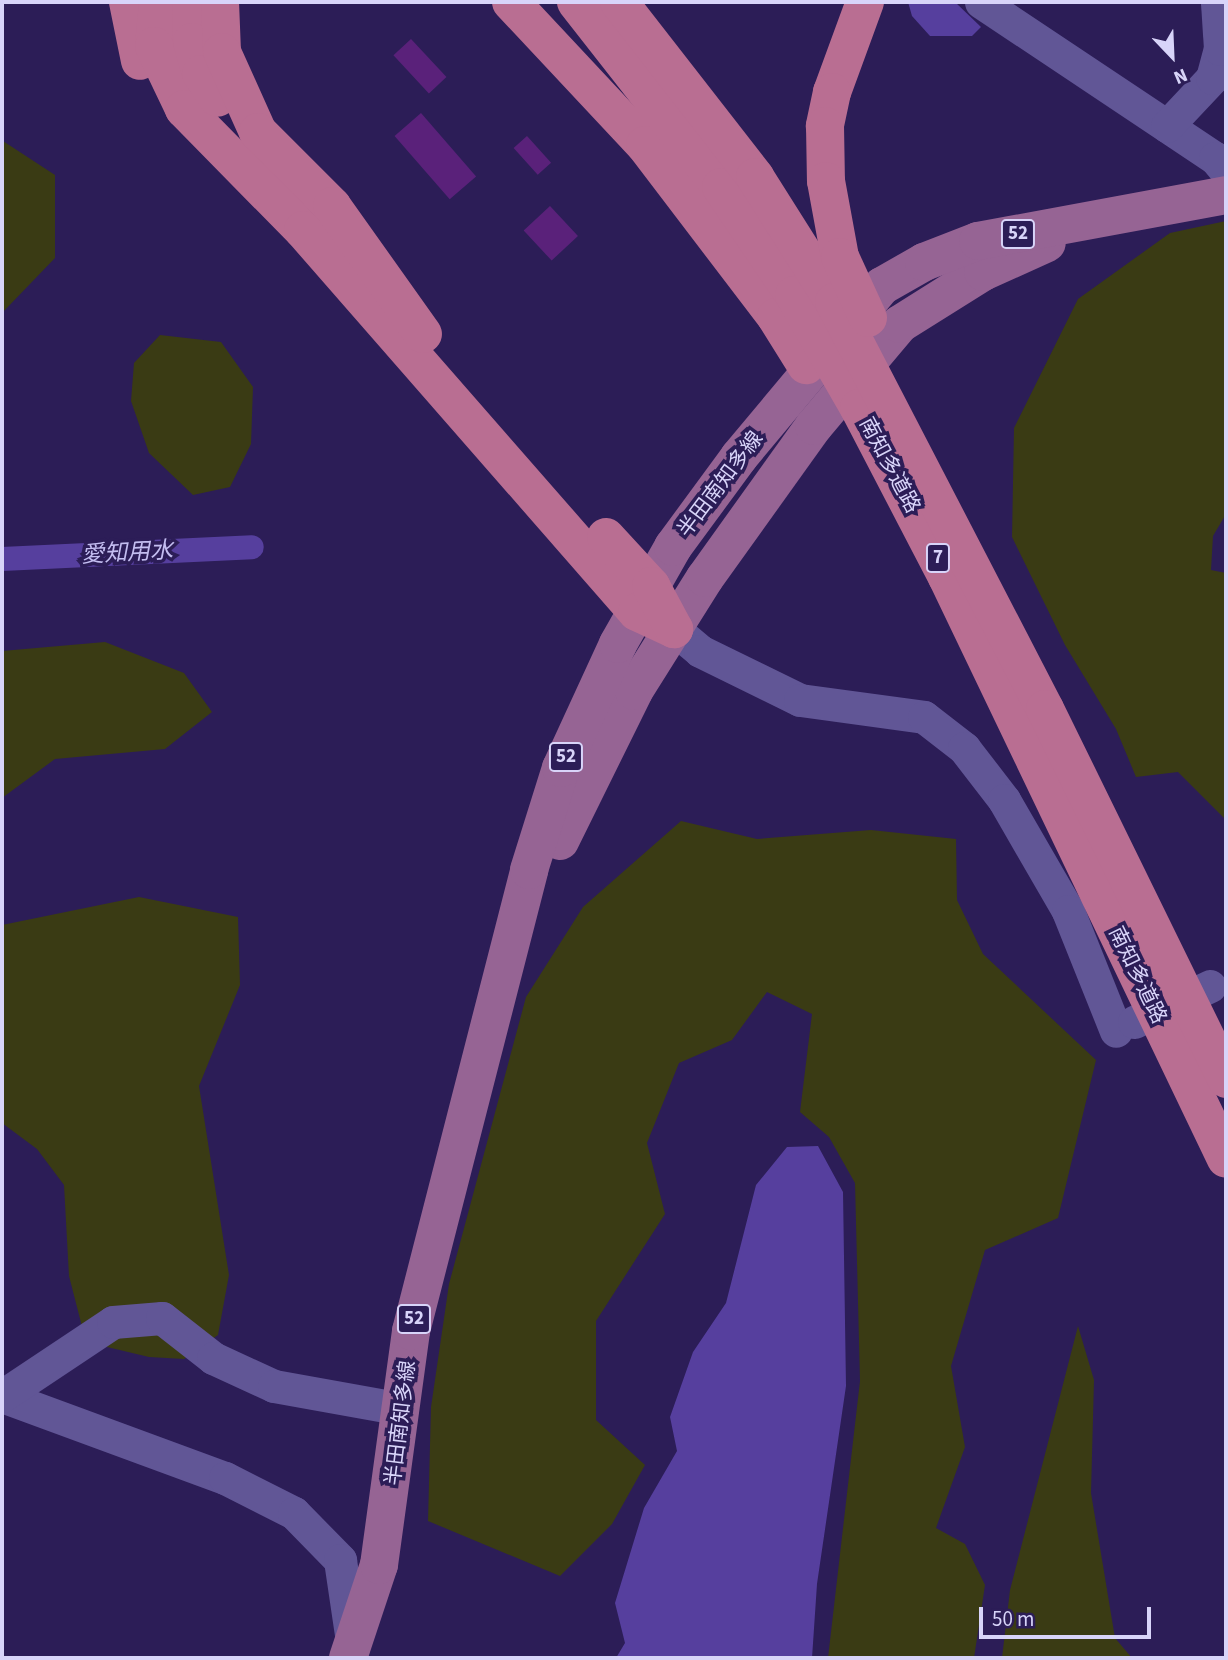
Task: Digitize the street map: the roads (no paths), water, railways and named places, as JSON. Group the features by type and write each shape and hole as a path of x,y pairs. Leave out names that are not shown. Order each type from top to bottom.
{"highway":[{"path":"128,2 144,72 170,120 229,156"},
{"path":"158,2 154,46 184,109 303,230 674,629"},
{"path":"191,2 192,42 201,74 215,96 258,132 332,206 438,354 644,599"},
{"path":"220,2 222,52 258,132"},
{"path":"511,2 645,145 776,317 868,464 898,478"},
{"name":"南知多道路","path":"576,2 721,187 794,295 898,478 1226,1159"},
{"name":"南知多道路","path":"619,2 755,177 834,302 1045,709 1226,1079"},
{"path":"865,2 832,92 825,126 826,181 840,257 893,371 1049,676 1045,709"}],"main road":[{"name":"半田南知多線","path":"351,1653 379,1565 411,1331 502,984 529,870 561,768 644,599 681,536 793,393 882,286 924,262 978,241 1164,209 1226,195"},
{"name":"半田南知多線","path":"502,984 531,933 566,822 634,691 814,426 900,324 937,297 1042,245 1164,209"}],"street":[{"path":"981,2 1167,126 1226,171"},
{"path":"1167,126 1212,78 1220,49 1217,2"},
{"path":"674,629 699,652 800,700 924,717 964,748 1004,800 1068,911 1125,1027 1210,986"},
{"path":"2,1396 113,1322 162,1318 213,1358 274,1386 402,1409"},
{"path":"2,1396 225,1478 294,1513 340,1560 351,1653"}],"waterway":[{"name":"愛知用水","path":"2,559 252,547"}]}
